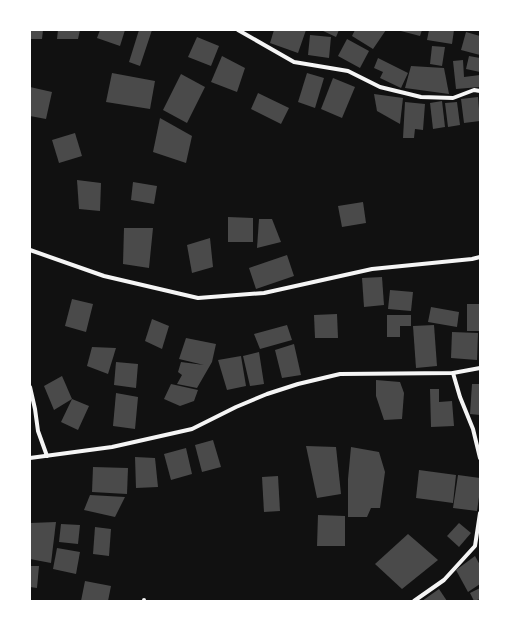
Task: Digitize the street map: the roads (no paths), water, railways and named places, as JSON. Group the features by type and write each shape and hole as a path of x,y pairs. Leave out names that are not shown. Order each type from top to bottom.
{"street":[{"path":"238,30 294,62 348,71 380,88 421,97 453,98 474,90 480,91"},
{"path":"30,250 104,276 198,298 264,293 372,269 480,257"},
{"path":"30,458 112,447 192,429 236,407 267,394 298,384 340,374 453,373 480,368"},
{"path":"453,373 460,397 473,429 480,458"},
{"path":"30,387 38,431 47,456"},
{"path":"414,601 444,580 474,546 480,514"}]}
